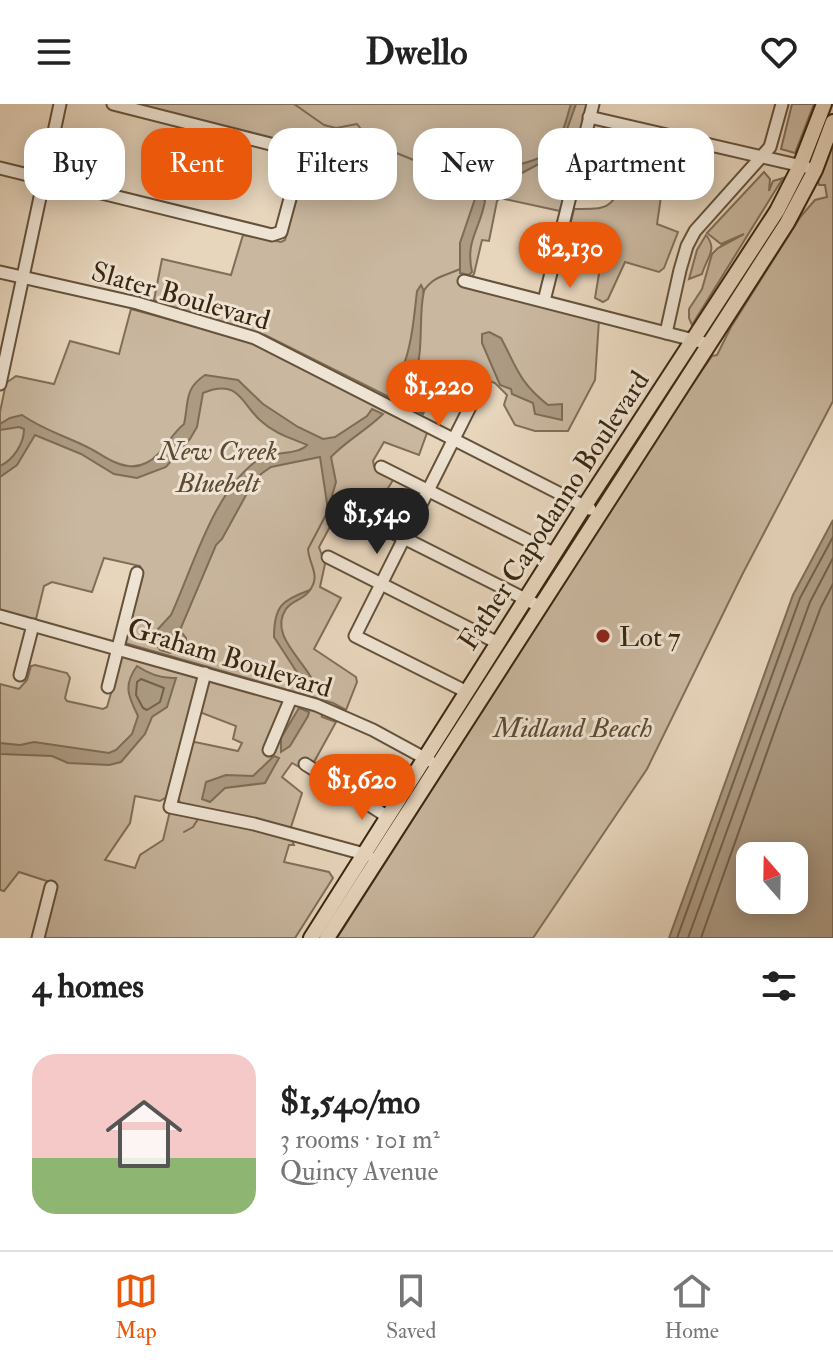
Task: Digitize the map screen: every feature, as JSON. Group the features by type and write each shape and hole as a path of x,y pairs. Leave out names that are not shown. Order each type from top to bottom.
{"main road":[{"name":"Father Capodanno Boulevard","path":"311,938 371,860 388,817 431,761 467,692 498,643 533,603 555,554 592,510 709,344 787,223 807,168 824,104"},
{"name":"Father Capodanno Boulevard","path":"327,938 431,761 592,510 694,340 807,168 833,122"}],"street":[{"path":"55,128 60,104"},
{"path":"113,104 295,150 301,158 283,229 278,234 125,199"},
{"path":"544,301 593,104"},
{"path":"666,333 687,246 695,231 763,158 770,147 782,104"},
{"path":"589,117 807,168"},
{"path":"0,168 24,174"},
{"path":"0,384 39,200"},
{"name":"Slater Boulevard","path":"0,272 137,303 255,338 592,510"},
{"path":"464,281 709,344"},
{"path":"467,692 355,636 430,492 483,381"},
{"path":"381,467 555,554"},
{"path":"366,519 533,603"},
{"path":"328,557 498,643"},
{"path":"108,687 137,573"},
{"name":"Graham Boulevard","path":"0,616 316,705 373,730 431,761"},
{"path":"20,675 33,625"},
{"path":"205,673 170,807 254,824 371,860"},
{"path":"269,750 291,698"},
{"path":"305,764 388,817"},
{"path":"38,938 51,887"}],"green space":[{"name":"New Creek Bluebelt","path":"132,104 587,104 581,128 538,128 538,200 563,200 560,211 509,200 522,200 522,128 413,128 413,200 498,200 489,241 482,240 474,274 465,286 599,320 595,380 568,431 535,431 515,425 504,405 507,395 495,383 479,377 468,393 462,394 439,384 423,414 265,335 190,314 154,300 162,259 231,275 243,235 281,242 285,240 296,200 397,200 397,128 268,128 268,137 252,133 252,128 231,128"},
{"path":"792,104 814,104 795,153 781,149"},
{"name":"Midland Beach","path":"833,145 833,401 742,575 647,769 533,938 337,938 670,417 712,356 717,355 731,327 801,216 815,200 827,197 825,185 819,185 818,181"},
{"path":"764,172 770,179 769,191 773,181 783,178 692,325 689,309 702,289 712,254 744,234 721,244 707,233"},
{"path":"661,200 657,224 678,232 664,268 659,272 625,262 608,299 603,302 595,298 602,255 594,247 569,241 567,237 574,209 603,207 613,201"},
{"path":"706,235 711,245 710,254 702,274 689,279 697,250"},
{"name":"New Creek Bluebelt","path":"131,309 253,342 390,414 428,430 419,455 384,442 373,461 374,466 395,477 383,496 373,493 364,511 354,515 339,510 319,547 325,564 320,587 341,598 314,649 356,677 357,682 346,710 333,703 125,643 143,575 140,566 104,558 92,592 52,582 44,586 36,619 30,621 0,611 0,412 6,383 16,376 54,384 70,341 119,354"},
{"path":"693,354 661,407 598,501 597,498"},
{"path":"123,652 200,675 168,796 160,801 135,796 130,823 105,860 135,868 140,855 163,840 170,811 291,838 294,845 289,845 284,862 329,872 333,878 295,938 47,938 43,937 53,883 19,872 4,891 0,890 0,684 19,689 27,680 31,666 35,665 67,673 70,678 67,701 103,709 107,707"},
{"path":"210,680 285,699 289,709 294,704 321,712 322,717 336,722 314,762 307,760 301,768 292,763 282,777 302,793 290,830 181,804 177,797 190,744 195,742 238,751 242,743 233,739 236,726 199,709"}],"water":[{"path":"571,104 576,104 567,128 564,128"},
{"path":"538,158 538,164 522,173 522,164"},
{"path":"475,200 484,200 470,251 472,272 469,275 460,273 460,243"},
{"path":"421,285 424,291 419,361 409,386 400,397 391,393 392,384 404,365 417,291"},
{"path":"489,332 501,338 520,374 538,397 548,405 562,404 562,420 535,414 533,403 500,385 482,343 482,334"},
{"path":"205,375 238,380 263,404 323,439 335,437 367,416 372,409 383,414 331,457 336,482 328,510 320,457 271,467 261,474 216,545 180,630 186,644 170,653 160,650 154,641 158,629 171,615 206,532 227,493 240,476 261,458 297,451 307,445 266,425 232,391 215,389 203,393 197,427 166,467 137,478 114,474 81,454 35,435 17,465 0,477 0,466 17,451 24,429 0,430 0,424 22,415 116,463 139,466 157,456 184,424 190,391"},
{"path":"833,520 833,938 669,938 793,595"},
{"path":"310,590 286,609 281,620 286,641 314,683 317,693 302,689 300,677 274,637 278,611 286,601"},
{"path":"137,666 155,675 176,678 167,707 152,717 145,734 121,762 109,765 68,763 52,756 0,754 0,743 20,745 34,742 109,753 116,750 132,734 138,716 128,691"},
{"path":"299,708 309,712 308,716 290,746 281,752 281,738"},
{"path":"274,756 279,758 265,783 225,788 210,802 202,799 206,782 226,775 253,776"}],"waterway":[{"path":"294,104 324,125 336,128 357,124 372,143 413,160"},
{"path":"423,292 435,280 460,269"},
{"path":"310,590 314,575 308,549 329,509"},
{"path":"184,832 193,827 198,819"}],"place":[{"name":"Lot 7","path":"603,636"}]}
